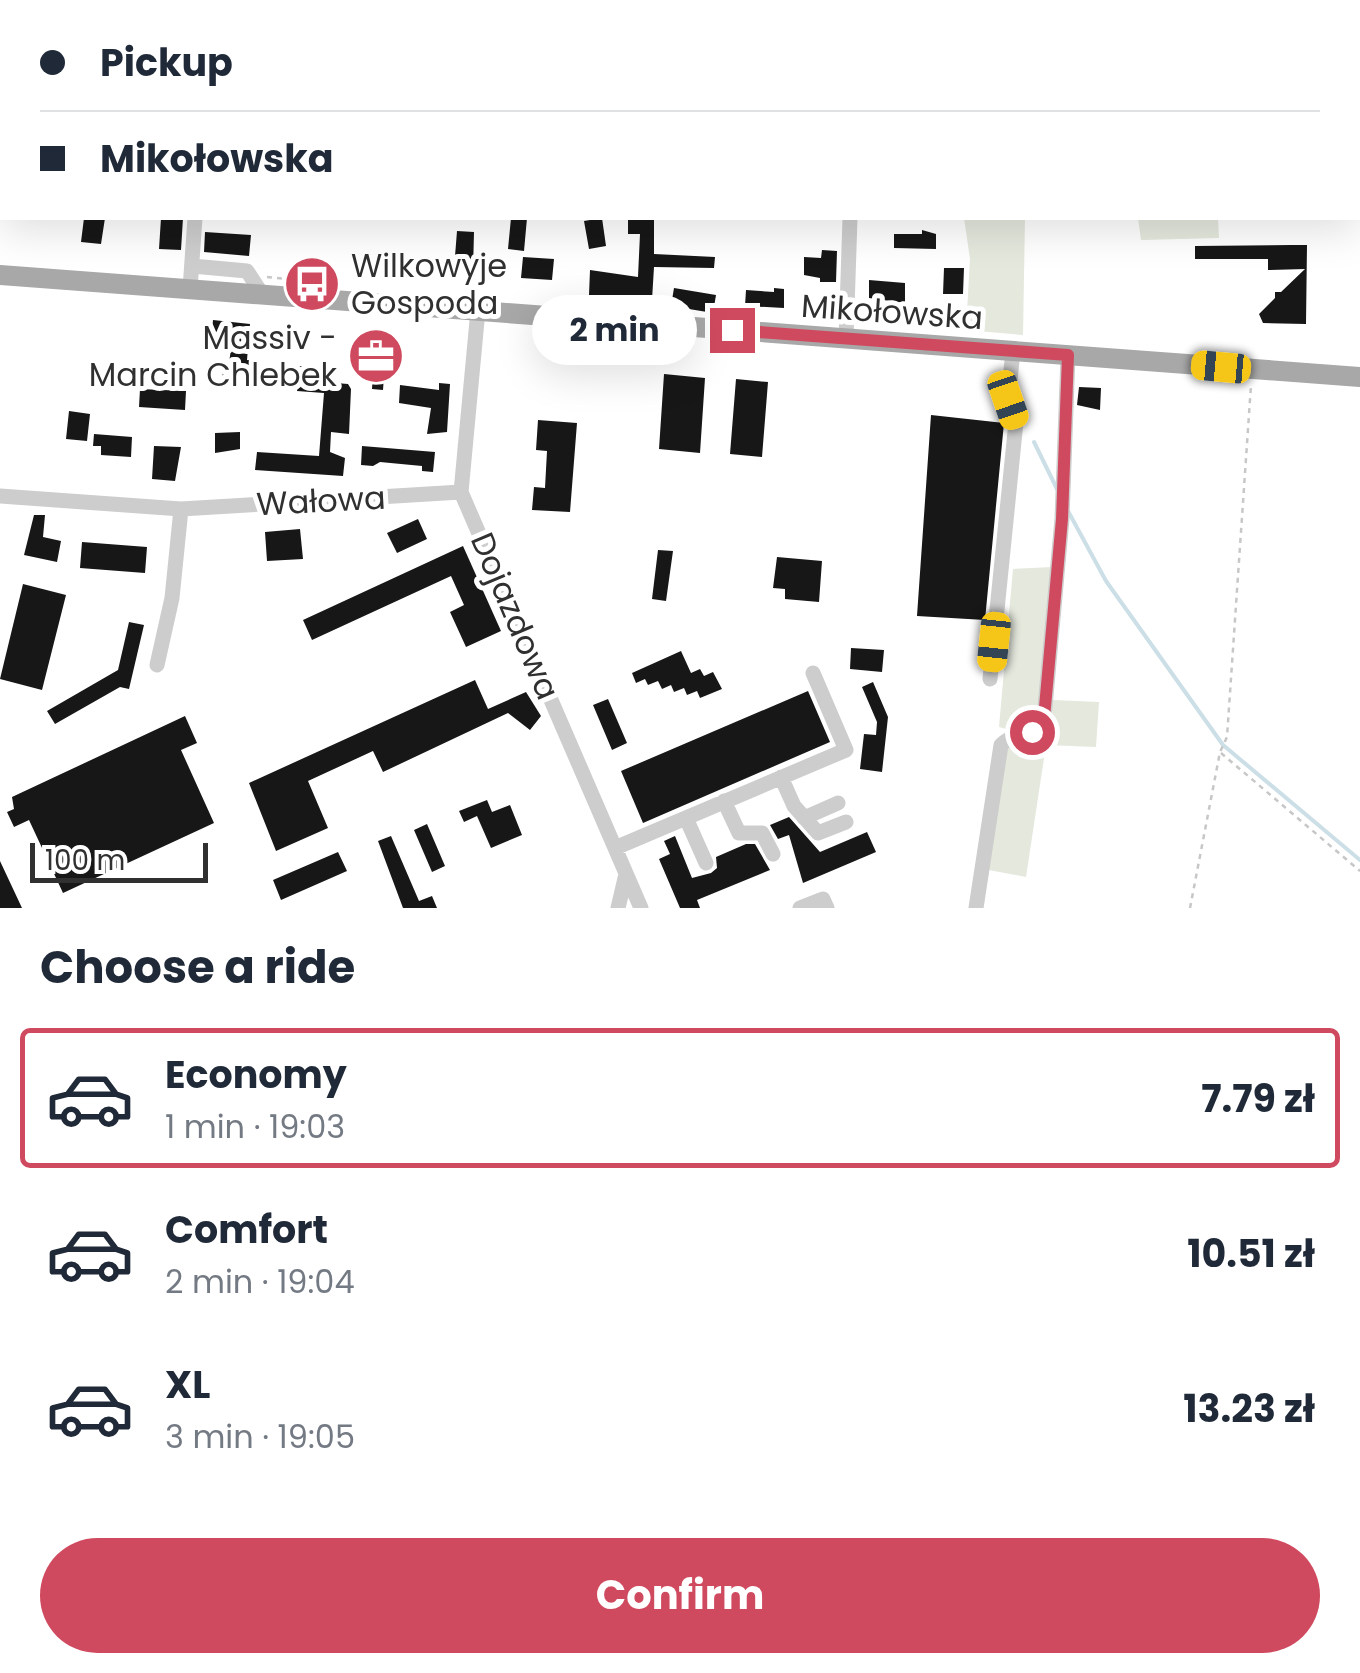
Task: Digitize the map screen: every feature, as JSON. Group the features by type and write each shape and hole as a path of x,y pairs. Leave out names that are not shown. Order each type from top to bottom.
{"main road":[{"name":"Mikołowska","path":"0,275 1360,378"}],"street":[{"path":"190,288 196,220"},
{"path":"846,339 850,220"},
{"path":"192,266 247,271 262,294"},
{"name":"Dojazdowa","path":"478,310 461,492 640,908"},
{"path":"990,679 1016,422 1008,400 1013,351"},
{"path":"976,908 1001,745 1011,737 1032,732 1044,718 1063,500 1068,355"},
{"name":"Wałowa","path":"0,496 181,509 461,492"},
{"path":"156,665 174,589 181,509"},
{"path":"614,848 846,750 813,672"},
{"path":"781,777 794,806 818,833 846,822"},
{"path":"724,802 738,833 762,833 772,854"},
{"path":"804,818 838,803"},
{"path":"686,818 706,863"},
{"path":"618,908 626,874"},
{"path":"800,908 823,899 827,908"}],"path":[{"path":"1190,908 1226,737 1252,369"},
{"path":"1220,752 1360,872"}],"shaded area":[{"path":"964,220 1025,220 1023,335 966,330 970,259"},
{"path":"1138,220 1218,220 1219,238 1141,240"},
{"path":"1052,567 1037,720 1017,732 999,727 1013,569"},
{"path":"1053,700 1099,702 1096,747 1046,745 1026,877 989,870 1003,753 1013,741 1049,719"}],"building":[{"path":"84,220 105,220 101,244 81,242"},
{"path":"161,220 183,220 181,250 159,249"},
{"path":"511,220 527,220 524,251 508,249"},
{"path":"602,220 606,246 589,249 584,221"},
{"path":"628,220 654,220 654,254 715,257 714,268 654,267 652,300 589,295 590,270 638,277 640,234 628,234"},
{"path":"922,230 936,234 936,249 894,248 894,234 922,234"},
{"path":"457,231 474,232 473,271 454,269"},
{"path":"205,232 251,235 249,256 204,252"},
{"path":"1307,245 1306,324 1263,323 1259,314 1275,298 1275,292 1281,292 1305,269 1268,270 1268,259 1195,259 1195,246"},
{"path":"822,250 837,251 836,282 820,282 820,278 804,275 804,257 821,258"},
{"path":"523,257 554,259 552,280 521,278"},
{"path":"944,268 964,268 963,294 943,294"},
{"path":"869,280 905,283 905,303 869,298"},
{"path":"674,288 716,295 713,313 671,306"},
{"path":"774,288 784,289 784,308 745,306 746,290 774,292"},
{"path":"213,320 250,324 247,360 256,361 255,379 234,376 233,384 223,383 222,362 229,363 232,342 211,340"},
{"path":"368,346 386,348 383,390 372,389"},
{"path":"299,366 309,367 311,381 348,384 351,389 349,434 331,432 330,452 345,458 343,476 255,470 257,452 319,456 324,393 297,391"},
{"path":"664,374 705,378 700,453 659,449"},
{"path":"736,379 768,382 762,457 730,454"},
{"path":"439,383 450,384 447,432 427,434 431,408 399,403 400,385 439,390"},
{"path":"1079,387 1101,388 1100,410 1077,405"},
{"path":"140,389 186,391 185,410 139,407"},
{"path":"69,411 90,414 87,441 66,439"},
{"path":"931,415 1004,423 985,620 917,616"},
{"path":"538,420 577,423 570,512 532,510 534,487 545,488 547,451 536,450"},
{"path":"240,432 240,449 215,453 215,433"},
{"path":"94,434 132,437 131,457 101,455 101,446 93,446"},
{"path":"154,446 181,447 175,481 152,479"},
{"path":"362,446 435,452 433,472 422,471 422,466 380,462 361,465"},
{"path":"34,515 45,515 43,537 61,541 57,562 24,555"},
{"path":"418,519 427,539 397,553 387,533"},
{"path":"300,529 303,559 267,561 265,532"},
{"path":"82,542 147,547 145,573 80,568"},
{"path":"463,546 501,631 466,647 450,612 464,605 451,576 312,640 303,620"},
{"path":"658,550 673,551 666,601 652,599"},
{"path":"777,557 822,561 819,602 785,599 785,589 773,588"},
{"path":"23,584 66,595 42,690 0,679"},
{"path":"129,622 144,625 129,689 120,687 55,724 47,711 118,670"},
{"path":"851,648 884,650 882,672 850,669"},
{"path":"681,651 691,673 700,669 704,676 713,672 722,689 700,698 697,691 687,695 684,688 674,692 671,685 662,689 658,681 648,685 645,679 636,683 632,673"},
{"path":"475,680 488,709 526,692 541,716 530,730 508,713 383,772 373,751 308,781 328,828 276,851 249,783"},
{"path":"873,682 888,717 882,772 860,769 864,734 876,735 877,722 862,687"},
{"path":"808,691 830,742 643,823 621,771"},
{"path":"608,699 627,743 612,750 593,705"},
{"path":"185,716 197,743 181,750 214,823 63,893 29,820 14,827 7,812 14,809 12,797"},
{"path":"487,800 492,812 510,805 522,835 491,848 477,816 464,822 459,811"},
{"path":"789,817 820,852 867,832 876,852 803,883 789,835 778,839 770,825"},
{"path":"427,824 445,866 432,872 414,830"},
{"path":"391,836 419,901 432,896 437,908 403,908 378,841"},
{"path":"675,836 692,878 711,873 717,868 716,857 746,844 755,844 770,870 697,900 700,908 680,908 659,859 670,854 664,841"},
{"path":"338,852 347,871 281,900 273,880"},
{"path":"0,861 22,908 0,908"}],"waterway":[{"path":"1034,442 1057,489"},
{"path":"1068,511 1106,581 1223,745 1360,860"}],"place":[{"name":"Wilkowyje Gospoda","path":"312,284"},
{"name":"Massiv - Marcin Chlebek","path":"376,356"}],"route":[{"path":"732,330 1068,355 1062,519 1044,718 1032,732"}]}
